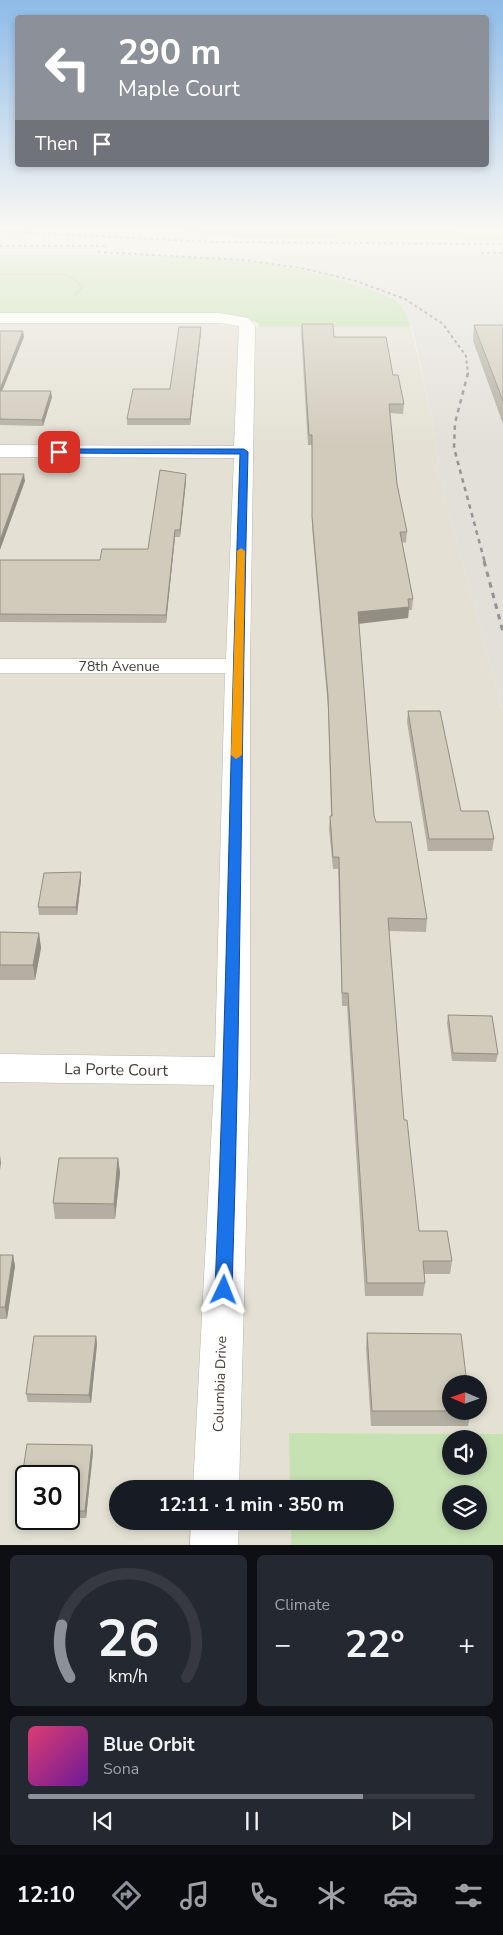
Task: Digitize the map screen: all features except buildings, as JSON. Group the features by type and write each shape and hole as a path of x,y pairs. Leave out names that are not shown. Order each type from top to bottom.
{"street":[{"name":"Columbia Drive","path":"0,318 220,318 243,321 247,326 238,666 232,1071 216,1480"},
{"path":"0,451 244,452"},
{"name":"78th Avenue","path":"0,666 238,666"},
{"name":"La Porte Court","path":"0,1068 232,1071"},
{"path":"214,1545 215,1530"}],"shaded area":[{"path":"391,301 503,301 503,712 439,475 433,422 412,327 400,305"},
{"path":"0,322 216,323 232,326 259,327 411,327 433,422 439,475 503,712 503,1434 487,1434 487,1430 442,1430 442,1434 290,1433 290,1480 109,1480 109,1530 291,1530 291,1545 0,1545"}],"green space":[{"path":"0,301 395,301 401,306 411,327 259,327 258,323 248,319 0,315"},
{"path":"289,1433 442,1434 442,1475 487,1475 487,1434 503,1434 503,1545 291,1545 291,1530 394,1530 394,1480 290,1480"}],"railway":[{"path":"408,301 443,324 466,356 468,373"},
{"path":"468,373 455,423 454,448 485,563"},
{"path":"484,561 503,632"}],"slow traffic":[{"path":"236,755 241,551"}],"route":[{"path":"59,452 244,452 238,666 232,1071 224,1290"}]}
